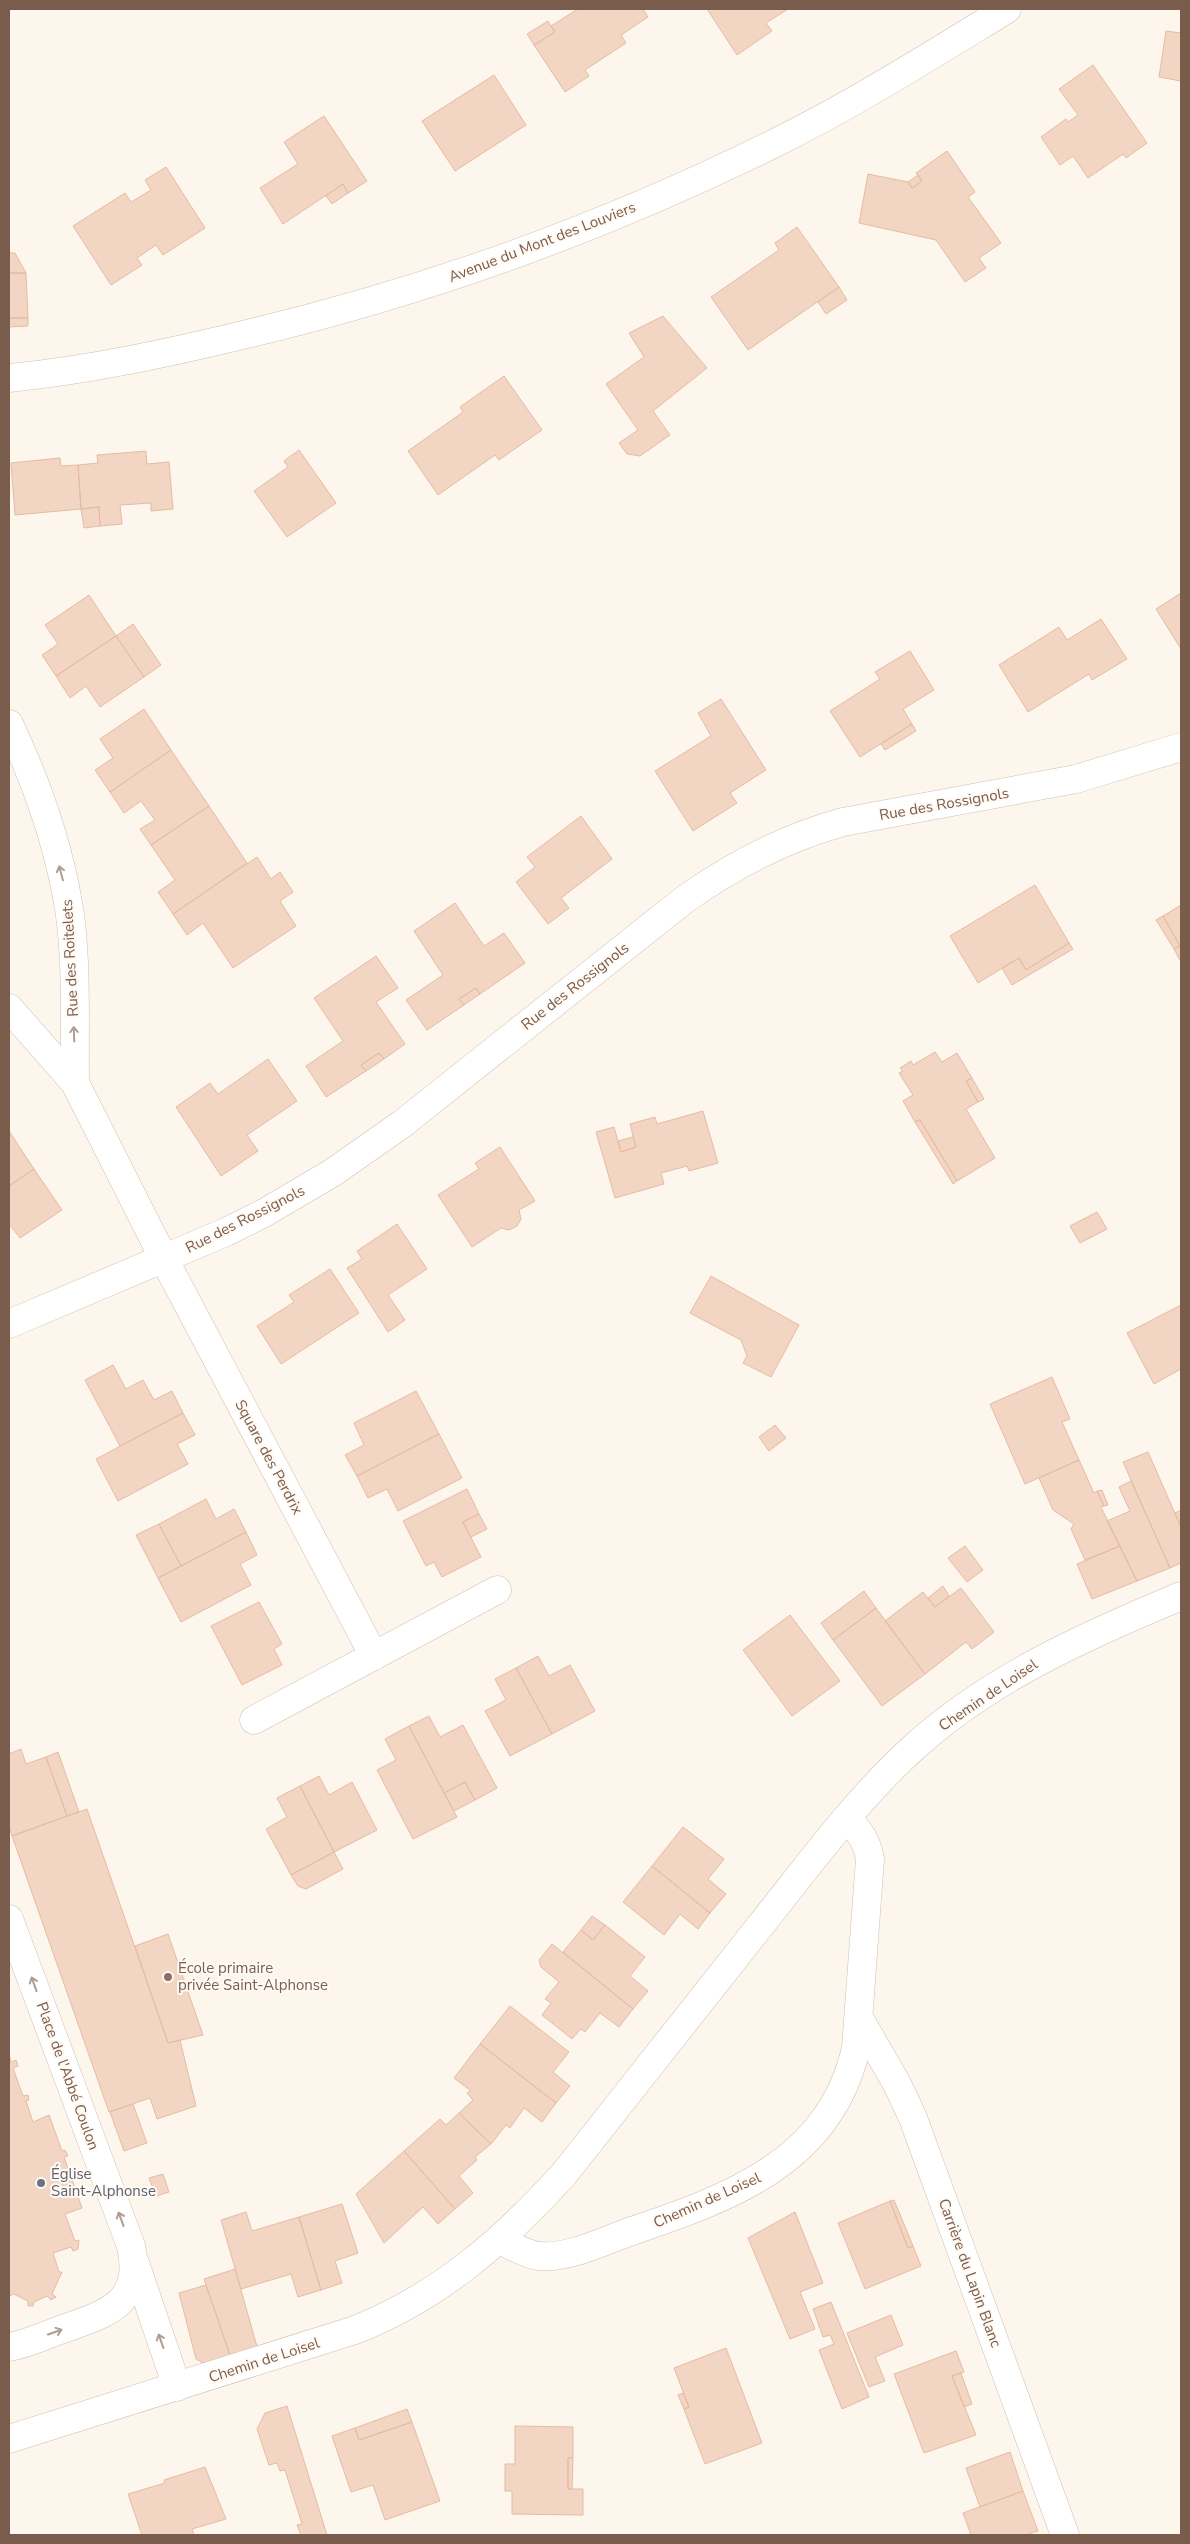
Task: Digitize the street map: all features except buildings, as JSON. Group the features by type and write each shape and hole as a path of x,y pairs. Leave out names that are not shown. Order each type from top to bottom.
{"street":[{"name":"Avenue du Mont des Louviers","path":"9,378 84,370 280,326 448,279 515,256 633,208 774,144 877,89 1007,9"},
{"name":"Rue des Roitelets","path":"9,724 49,825 67,897 73,963 75,1083"},
{"name":"Rue des Rossignols","path":"9,1324 164,1259 264,1213 332,1173 402,1124 684,900 744,861 808,832 844,822 1076,779 1181,747"},
{"name":"Rue des Roitelets","path":"9,1008 75,1083 164,1259"},
{"name":"Square des Perdrix","path":"164,1259 374,1656"},
{"path":"254,1720 497,1590"},
{"name":"Chemin de Loisel","path":"9,2439 177,2387 380,2320 440,2286 471,2264 499,2240 564,2174 847,1818 913,1748 1001,1682 1033,1663 1098,1631 1181,1596"},
{"name":"Chemin de Loisel","path":"499,2240 536,2256 552,2256 576,2251 672,2218 734,2192 775,2169 813,2134 841,2094 851,2070 859,2018 870,1859 864,1838 847,1818"},
{"name":"Place de l'Abbé Coulon","path":"9,1919 132,2246 135,2263 177,2387"},
{"name":"Carrière du Lapin Blanc","path":"859,2018 897,2084 913,2118 1065,2535"},
{"name":"Place de l'Abbé Coulon","path":"9,2347 101,2316 118,2306 128,2294 135,2263"}],"place":[{"name":"École primaire privée Saint-Alphonse","path":"168,1977"},
{"name":"Église Saint-Alphonse","path":"41,2183"}]}
